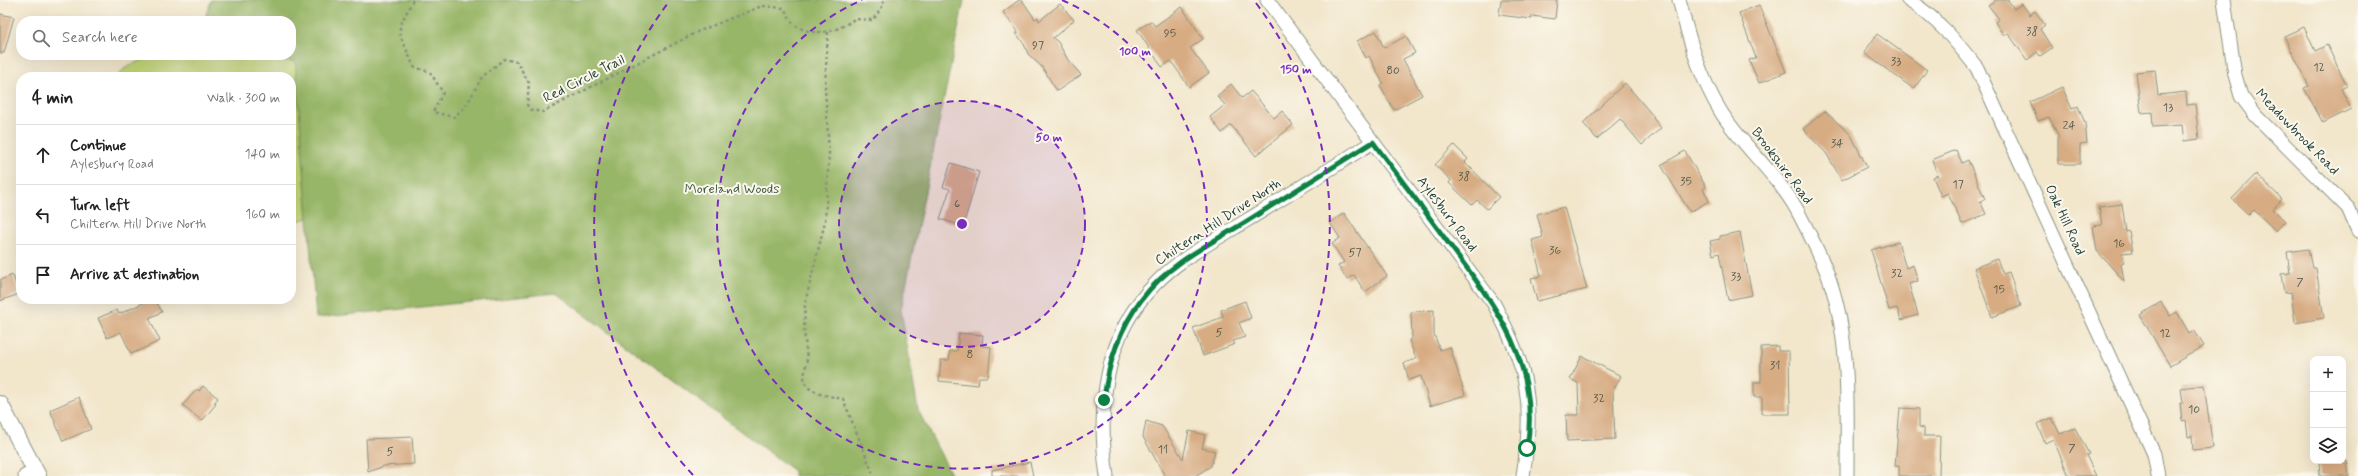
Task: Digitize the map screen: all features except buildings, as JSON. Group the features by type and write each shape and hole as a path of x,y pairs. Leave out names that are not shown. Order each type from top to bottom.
{"street":[{"name":"Aylesbury Road","path":"1267,0 1494,304 1512,338 1524,376 1528,404 1528,440 1523,476"},
{"name":"Brookshire Road","path":"1679,0 1696,60 1713,98 1732,126 1796,209 1830,282 1837,306 1844,356 1847,476"},
{"name":"Oak Hill Road","path":"1908,0 1932,16 1948,32 1977,68 2154,454 2158,476"},
{"name":"Meadowbrook Road","path":"2224,0 2236,75 2241,96 2256,116 2348,208 2358,231"},
{"name":"Chiltern Hill Drive North","path":"1107,476 1103,421 1106,379 1113,354 1123,330 1142,298 1168,272 1199,250 1373,142"},
{"path":"0,404 33,474"}],"path":[{"name":"Red Circle Trail","path":"413,0 400,25 400,35 414,67 430,72 443,93 433,112 454,117 466,106 482,77 504,59 517,62 529,83 527,105 532,110 543,112 699,31 762,6 784,8 795,25 809,31 828,32 844,27 854,19 873,20 884,4 882,0"},
{"path":"828,32 825,86 829,153 825,222 805,302 804,330 807,360 804,377 807,387 820,394 843,399 874,476"}],"green space":[{"name":"Moreland Woods","path":"211,0 964,0 901,310 918,410 952,476 794,476 794,471 556,293 316,318 295,61 269,60 296,60 296,16 206,16"},
{"path":"354,0 311,217 296,222 296,72 121,72 124,69 141,60 296,60 296,19"}],"route":[{"path":"1104,400 1106,379 1110,362 1123,330 1142,298 1155,284 1168,272 1199,250 1373,142 1494,304 1512,338 1519,356 1528,397 1530,418 1527,448"}]}
